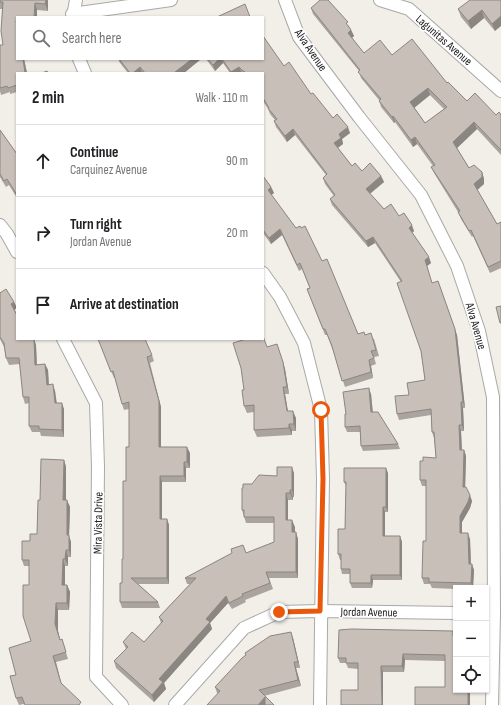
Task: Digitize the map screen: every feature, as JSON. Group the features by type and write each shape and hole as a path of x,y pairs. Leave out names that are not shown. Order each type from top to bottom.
{"street":[{"path":"76,0 72,15 172,0"},
{"name":"Alva Avenue","path":"285,0 300,37 359,117 421,195 457,266 477,324 493,397 494,614 492,705"},
{"name":"Lagunitas Avenue","path":"380,0 409,9 501,91"},
{"path":"79,60 85,72"},
{"path":"0,225 16,250"},
{"path":"264,274 280,297 304,343 321,410 323,479 320,611 320,705"},
{"name":"Mira Vista Drive","path":"63,340 96,403 98,467 96,677 122,705"},
{"name":"Jordan Avenue","path":"175,705 244,628 279,612 320,611 453,613"}],"building":[{"path":"0,0 46,0 45,4 35,3 34,16 16,16 16,60 23,60 25,72 16,72 16,85 8,88 7,86 0,88 0,45 3,45 1,31 3,2 0,2"},
{"path":"320,0 328,0 348,22 346,23 351,30 348,33 364,53 380,40 392,55 412,39 447,83 448,82 467,101 475,93 496,115 499,112 501,115 501,150 474,122 453,142 469,168 474,165 482,172 482,177 474,184 497,224 501,222 501,261 488,267 471,230 469,231 458,212 460,211 431,167 435,165 415,137 411,140 393,116 392,117 379,101 381,99 358,72 360,70 311,8","holes":["428,88 447,107 425,123 410,102"]},
{"path":"470,0 501,0 501,16 492,24 482,10 468,21 458,9"},
{"path":"245,4 250,16 219,16"},
{"path":"264,37 284,66 289,62 311,94 313,93 333,118 337,114 348,127 339,134 341,138 334,143 352,166 355,163 362,171 370,163 381,176 366,189 384,209 391,204 399,216 404,213 412,225 409,228 429,257 425,260 432,283 438,281 455,329 463,402 461,402 462,425 459,425 460,450 464,450 463,487 466,487 470,495 468,502 460,516 460,533 468,533 469,564 472,564 471,583 429,582 429,578 422,578 423,541 426,541 426,480 420,480 420,461 423,461 423,457 436,458 434,432 432,432 431,409 397,414 395,396 409,395 407,383 425,380 421,351 397,283 402,281 373,237 366,241 330,199 335,195 323,178 327,174 293,129 285,136 274,121 277,119 268,108 264,100 264,72 244,72 239,67 231,72 223,60 264,60"},
{"path":"120,60 191,60 175,72 144,72 140,67 134,72 129,72"},
{"path":"209,60 218,60 213,65"},
{"path":"0,130 16,153 16,193 7,179 4,181 0,174"},
{"path":"264,177 271,187 268,190 296,228 305,226 322,261 327,259 358,334 364,332 365,335 371,333 376,350 371,351 374,358 369,360 371,372 342,381 332,346 325,329 323,329 307,289 310,288 300,263 297,265 280,229 269,238 264,231"},
{"path":"6,289 14,302 11,304 16,313 16,340 34,340 35,365 45,364 47,385 53,384 55,403 62,403 62,430 39,429 39,426 29,426 29,397 23,397 19,358 6,358 4,343 0,337 0,293"},
{"path":"501,306 501,323 500,323 496,307"},
{"path":"264,339 267,347 277,344 283,362 287,387 283,387 287,411 293,411 294,424 289,424 289,428 254,430 254,405 244,406 242,390 244,390 241,368 233,343 243,340 264,340"},
{"path":"98,340 145,340 152,355 147,357 159,401 159,447 187,447 187,462 184,462 184,476 160,476 160,519 167,519 167,578 131,578 158,602 120,602 120,583 122,583 123,559 123,481 126,481 126,447 129,447 129,402 122,404 113,371 111,372"},
{"path":"369,388 371,412 378,412 398,444 361,446 360,426 345,427 346,414 343,392"},
{"path":"41,459 64,460 63,500 67,500 67,535 69,535 69,550 66,550 65,559 63,559 62,585 67,585 67,603 56,603 55,624 66,652 53,656 61,683 81,702 79,705 25,705 22,697 16,698 10,676 16,675 9,648 31,641 23,616 23,585 29,585 29,560 22,560 22,541 30,541 30,534 37,534"},
{"path":"277,467 292,467 292,490 290,490 290,493 286,493 286,520 292,520 292,532 296,532 296,572 266,572 270,583 242,594 243,596 229,603 226,596 206,619 210,622 159,679 163,682 152,695 114,661 128,647 123,642 132,632 144,642 163,621 159,617 196,578 185,578 232,553 231,549 243,545 246,553 274,542 274,517 244,517 244,510 242,510 242,488 243,484 252,484 259,475 277,476"},
{"path":"344,468 386,468 386,507 383,507 383,536 400,536 400,575 371,575 371,583 350,583 350,569 341,569 341,554 338,554 338,529 345,529 346,482 344,482"},
{"path":"339,630 453,631 453,693 468,693 468,705 415,705 415,687 445,687 445,655 403,654 402,666 381,666 382,705 341,705 341,690 358,690 358,663 346,663 346,658 338,658"},
{"path":"291,632 298,662 294,662 298,680 259,690 274,705 265,705 265,697 258,705 207,705 220,691 215,687 246,655 245,653 270,636"}],"route":[{"path":"279,612 320,611 323,479 321,410"}]}
